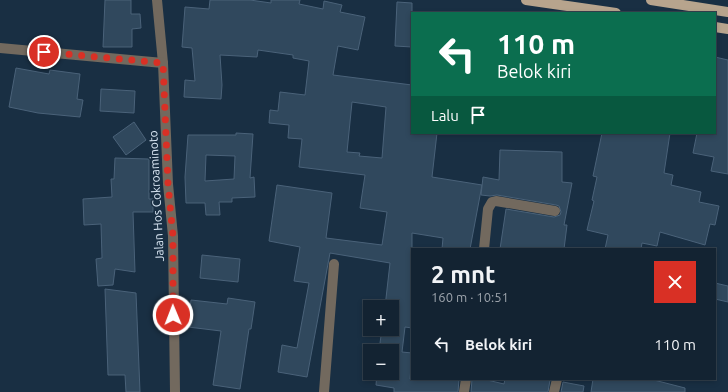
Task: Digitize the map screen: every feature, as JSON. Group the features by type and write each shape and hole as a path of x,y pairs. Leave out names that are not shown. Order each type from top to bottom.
{"main road":[{"path":"526,0 609,12"},
{"path":"652,0 728,12"},
{"path":"716,27 728,29"}],"street":[{"name":"Jalan Hos Cokroaminoto","path":"157,0 163,63 168,184 173,236 172,300 175,392"},
{"path":"0,48 163,63"},
{"path":"484,248 488,210 492,202 496,201 555,212"},
{"path":"324,392 334,264"},
{"path":"464,392 466,380"},
{"path":"554,392 557,380"}],"building":[{"path":"105,0 131,0 131,14 140,14 141,28 132,29 132,47 103,47"},
{"path":"210,0 250,0 271,3 271,0 300,0 299,4 323,9 324,1 342,5 340,12 365,17 358,50 338,46 333,75 411,85 411,134 437,134 432,177 482,185 470,248 442,248 443,238 412,233 411,328 405,327 402,352 411,353 411,380 459,380 458,392 394,392 394,388 376,385 376,380 399,380 399,344 380,343 381,336 399,336 399,300 386,300 390,263 330,253 307,377 278,372 282,345 297,348 309,283 294,281 300,247 269,241 277,185 332,193 326,238 382,245 387,212 360,208 365,175 299,167 302,139 288,138 289,125 269,123 270,110 278,111 280,92 305,95 309,61 293,58 293,55 258,50 257,57 220,55 222,85 221,99 184,97 185,80 195,81 192,48 182,47 185,7 209,9","holes":["352,102 386,107 382,158 359,156 360,153 347,152"]},
{"path":"397,2 412,3 411,47 395,46"},
{"path":"716,57 728,60 728,174 711,171 714,157 693,153 697,134 716,134"},
{"path":"16,68 49,74 50,70 80,74 77,99 83,100 80,117 38,113 9,107"},
{"path":"101,89 135,91 134,113 100,111"},
{"path":"134,122 146,140 126,155 113,137"},
{"path":"236,133 253,134 250,178 254,177 255,197 232,198 232,202 219,202 220,215 206,215 205,203 186,203 185,177 188,135 236,135","holes":["206,155 235,156 234,179 205,181"]},
{"path":"602,134 670,134 664,173 673,175 671,185 701,192 699,202 719,206 715,225 710,224 705,245 660,232 657,246 642,243 641,248 605,248 608,235 587,230 594,201 592,200 597,177 593,176"},
{"path":"500,150 562,152 562,182 572,183 564,225 567,225 564,248 500,248 506,209 554,217 560,215 561,212 559,206 556,205 497,195 481,195 483,177 499,180"},
{"path":"115,158 149,159 149,199 153,199 153,212 133,212 135,272 115,269 113,285 98,286 96,259 102,258 101,224 84,225 83,199 112,197 111,179 114,179"},
{"path":"202,255 240,259 238,282 200,278"},
{"path":"716,283 728,286 728,302 716,299"},
{"path":"105,289 136,293 140,392 126,392 125,375 108,375"},
{"path":"228,298 255,302 251,329 249,329 240,389 213,385 221,331 188,327 191,300 227,304"},
{"path":"472,380 487,380 504,384 505,380 550,380 548,392 471,392"},
{"path":"593,380 654,380 685,388 685,392 591,392"},
{"path":"563,382 584,386 583,392 561,392"}],"route":[{"path":"44,52 163,63 168,184 173,236 173,315"}]}
